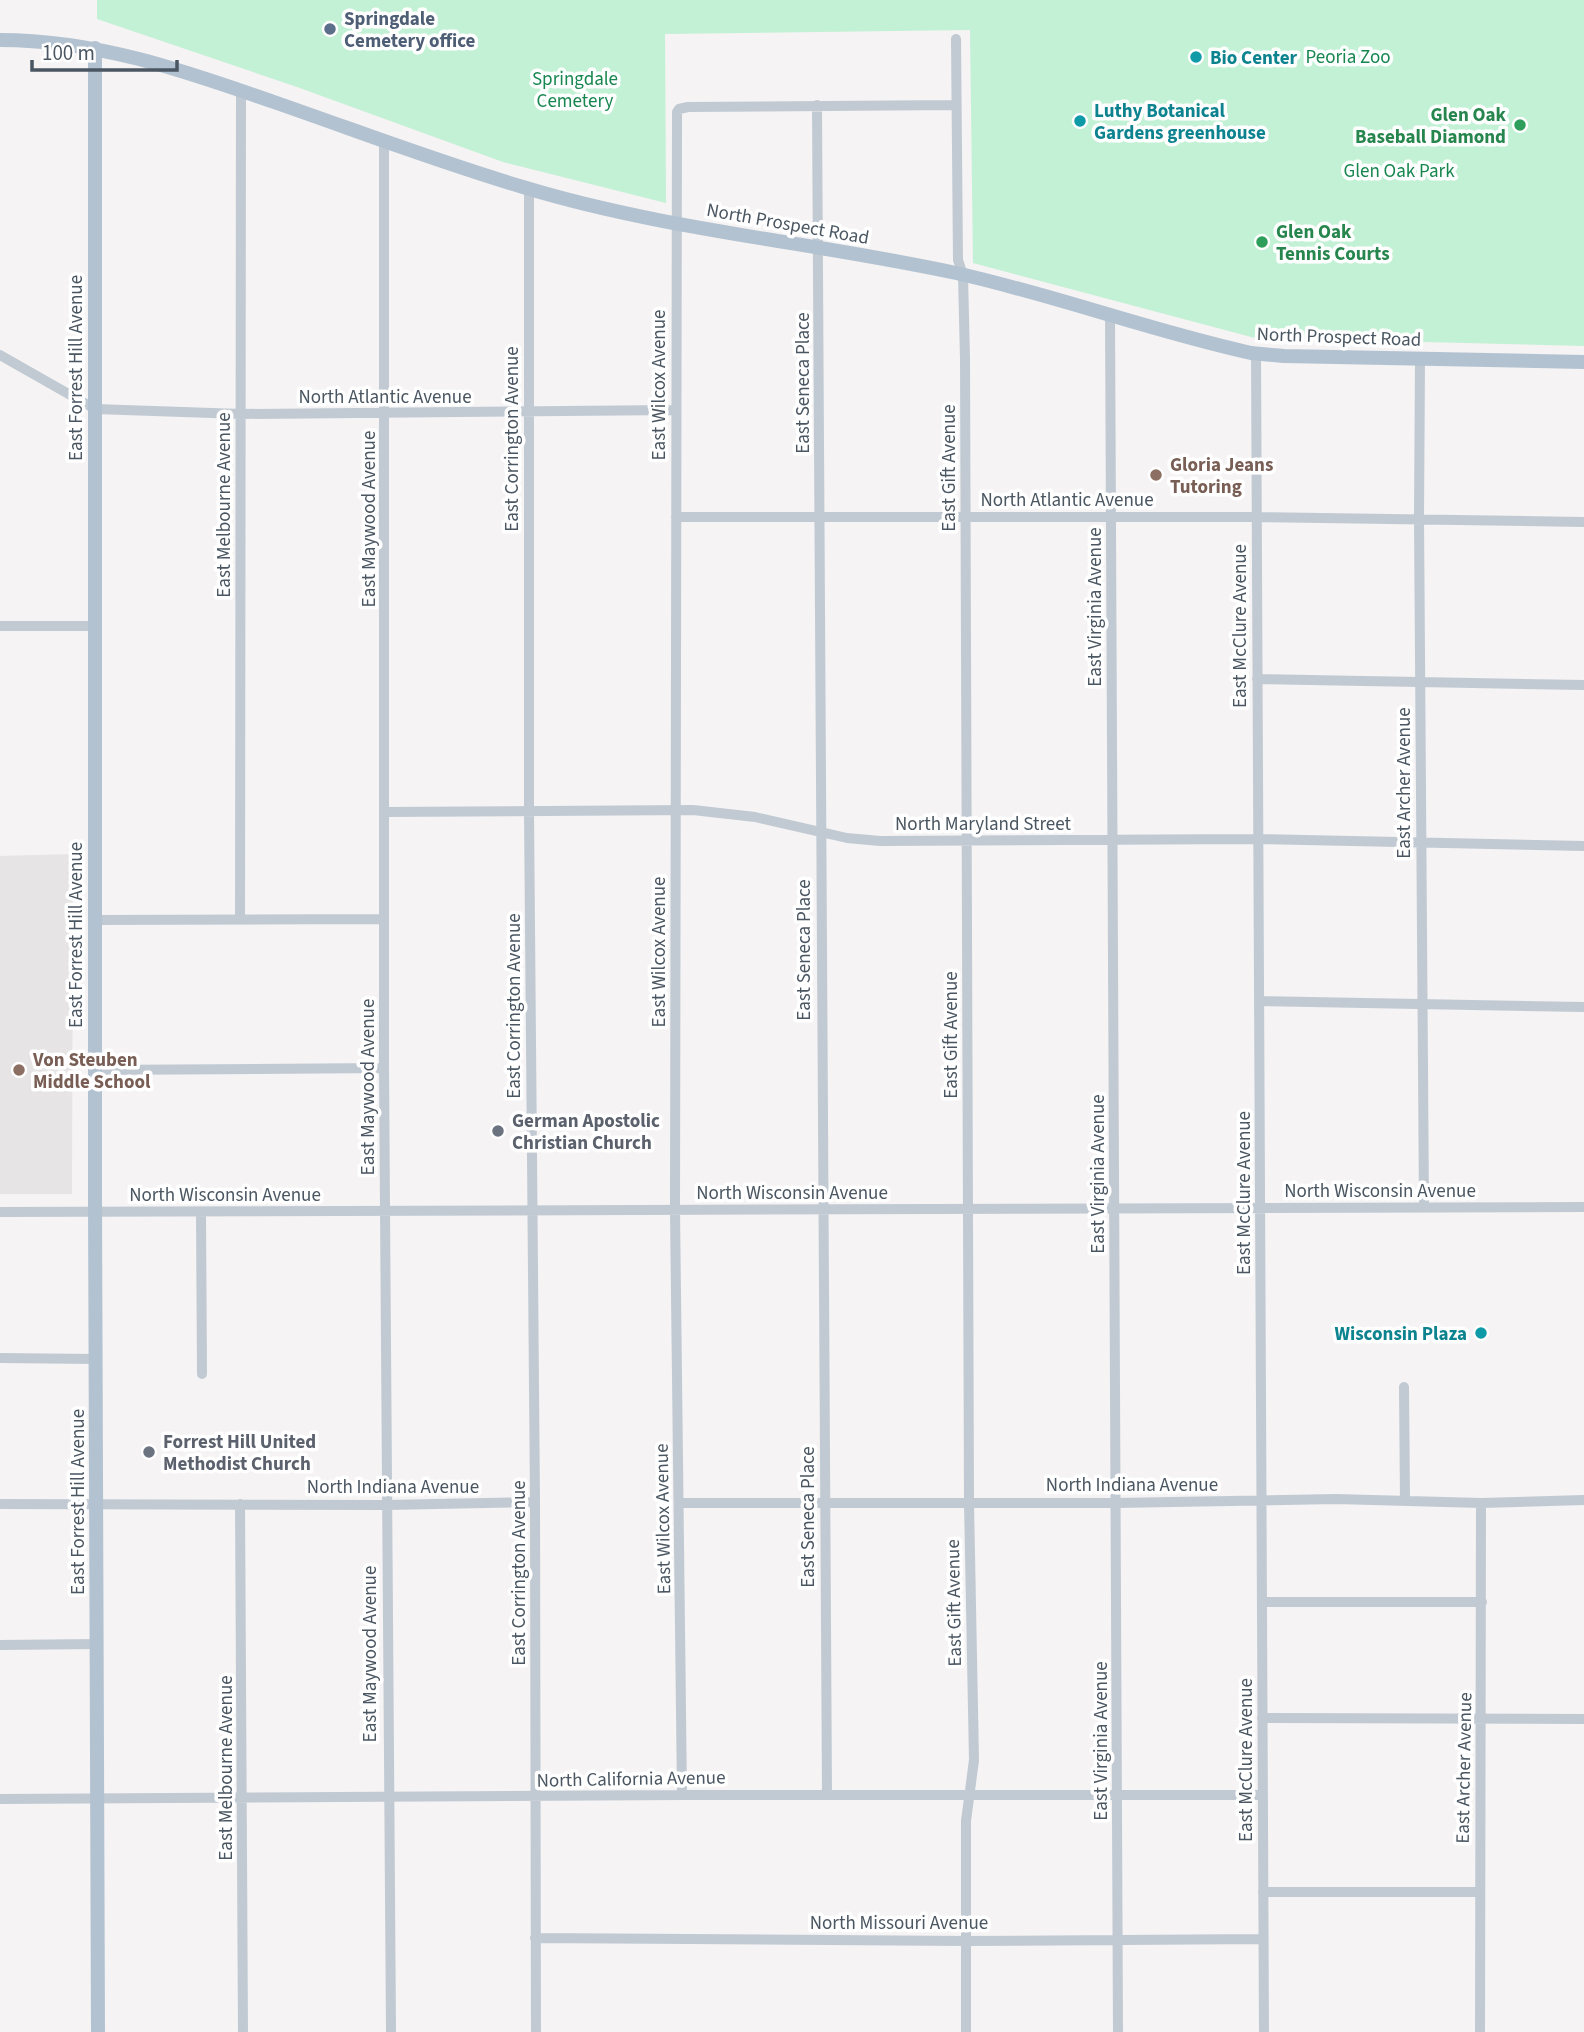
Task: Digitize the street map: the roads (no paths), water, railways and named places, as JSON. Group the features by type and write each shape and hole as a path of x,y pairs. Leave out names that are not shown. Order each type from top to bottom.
{"main road":[{"name":"North Prospect Road","path":"0,40 95,48 155,62 529,189 601,208 963,275 1256,354 1584,362"},
{"name":"East Forrest Hill Avenue","path":"95,48 94,1070 98,2032"}],"street":[{"name":"East Gift Avenue","path":"956,39 958,260 963,275 969,1502 974,1760 966,1821 966,2032"},
{"name":"East Melbourne Avenue","path":"240,920 241,90"},
{"path":"817,105 955,105"},
{"name":"East Wilcox Avenue","path":"682,1795 676,1210 676,115 679,110 688,107 817,105"},
{"name":"East Seneca Place","path":"817,105 827,1795"},
{"name":"East Maywood Avenue","path":"384,141 384,1068 391,2032"},
{"name":"East Corrington Avenue","path":"529,189 529,812 536,2032"},
{"name":"East Virginia Avenue","path":"1110,315 1118,2032"},
{"name":"East McClure Avenue","path":"1256,354 1264,2032"},
{"path":"0,355 95,409"},
{"name":"East Archer Avenue","path":"1420,359 1424,1208"},
{"name":"North Atlantic Avenue","path":"95,409 241,414 675,410"},
{"name":"North Atlantic Avenue","path":"676,517 1111,516 1584,522"},
{"path":"0,626 94,626"},
{"path":"1257,679 1584,685"},
{"name":"North Maryland Street","path":"385,812 676,810 747,816 847,838 870,840 1257,839 1584,846"},
{"path":"95,920 384,919"},
{"path":"1259,1001 1584,1007"},
{"path":"94,1070 384,1068"},
{"name":"North Wisconsin Avenue","path":"0,1212 1584,1207"},
{"path":"201,1212 201,1374"},
{"path":"0,1358 95,1359"},
{"path":"1404,1387 1405,1501"},
{"name":"North Indiana Avenue","path":"680,1503 1481,1503 1584,1500"},
{"name":"North Indiana Avenue","path":"0,1504 386,1505 535,1502"},
{"name":"East Archer Avenue","path":"1480,2032 1481,1503"},
{"name":"East Melbourne Avenue","path":"240,1504 243,2032"},
{"path":"1262,1602 1482,1602"},
{"path":"0,1645 97,1644"},
{"path":"1262,1718 1584,1719"},
{"name":"North California Avenue","path":"0,1799 242,1796 1262,1795"},
{"path":"1263,1892 1479,1892"},
{"name":"North Missouri Avenue","path":"535,1938 966,1941 1263,1939"}],"place":[{"name":"Springdale Cemetery office","path":"330,29"},
{"name":"Bio Center","path":"1196,57"},
{"name":"Luthy Botanical Gardens greenhouse","path":"1080,121"},
{"name":"Glen Oak Baseball Diamond","path":"1520,125"},
{"name":"Glen Oak Tennis Courts","path":"1262,242"},
{"name":"Gloria Jeans Tutoring","path":"1156,475"},
{"name":"Von Steuben Middle School","path":"19,1070"},
{"name":"German Apostolic Christian Church","path":"498,1131"},
{"name":"Wisconsin Plaza","path":"1481,1333"},
{"name":"Forrest Hill United Methodist Church","path":"149,1452"}],"park label":[{"name":"Peoria Zoo","path":"1348,56"},
{"name":"Springdale Cemetery","path":"575,89"},
{"name":"Glen Oak Park","path":"1399,170"}]}
